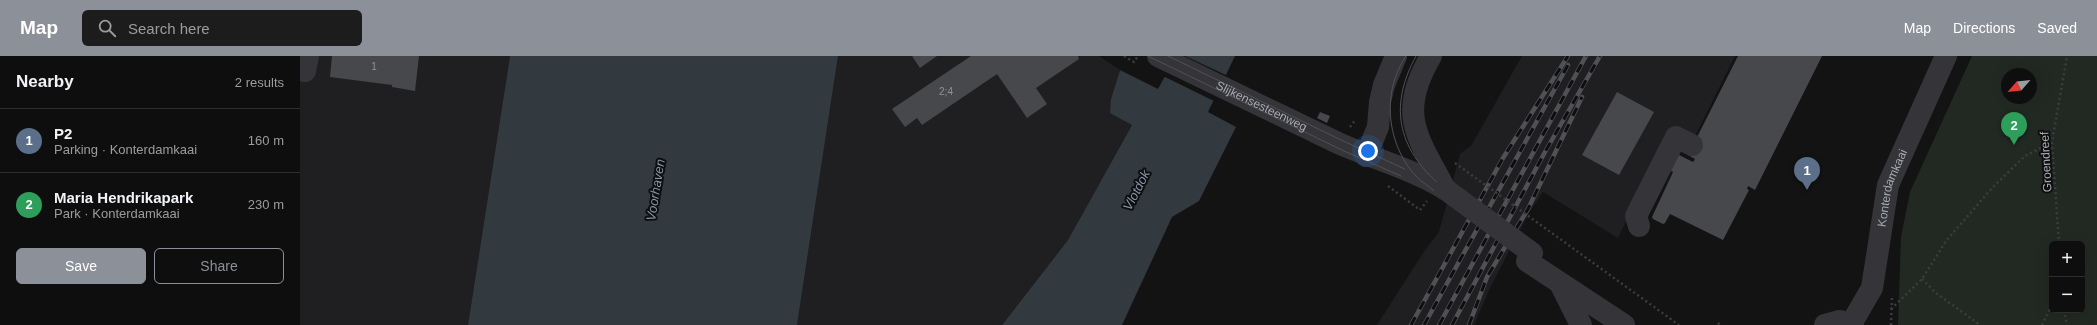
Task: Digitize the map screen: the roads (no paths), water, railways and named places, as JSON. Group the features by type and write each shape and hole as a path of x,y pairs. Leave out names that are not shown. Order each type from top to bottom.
{"street":[{"path":"300,70 306,71 308,56"},
{"name":"Slijkensesteenweg","path":"1158,56 1366,156 1403,172 1443,193"},
{"path":"1366,156 1378,127 1380,102 1384,85 1396,56"},
{"path":"1431,56 1421,73 1412,103 1414,123 1443,193 1527,261 1624,325"},
{"name":"Konterdamkaai","path":"1852,324 1872,288 1888,185 1946,56"},
{"path":"1639,226 1636,216 1676,137 1692,145"},
{"path":"1443,193 1532,253 1558,282 1572,303 1581,325"},
{"path":"1527,261 1551,288 1570,325"},
{"path":"1824,325 1840,321 1852,324"}],"water":[{"name":"Voorhaven","path":"510,56 838,56 797,325 468,325"},
{"name":"Vlotdok","path":"1176,56 1235,56 1208,112 1236,127 1199,201 1172,217 1122,325 1002,325 1068,240 1132,125 1110,113 1111,99 1120,70 1158,89"}],"tram line":[{"path":"1148,56 1344,151 1401,176"},
{"path":"1168,56 1341,140 1405,169"},
{"path":"1406,56 1398,70 1393,84 1390,115 1393,131 1397,146 1413,173 1441,196"},
{"path":"1416,56 1407,75 1402,94 1400,112 1402,128 1408,145 1417,160 1429,175 1445,189"}],"railway":[{"path":"1411,325 1503,158 1568,56"},
{"path":"1439,325 1586,56"},
{"path":"1452,325 1545,152 1600,56"},
{"path":"1424,325 1568,65"},
{"path":"1469,325 1487,277 1528,209 1582,97"}],"place":[{"name":"Maria Hendrikapark","path":"2014,145"},
{"name":"P2","path":"1807,190"}]}
